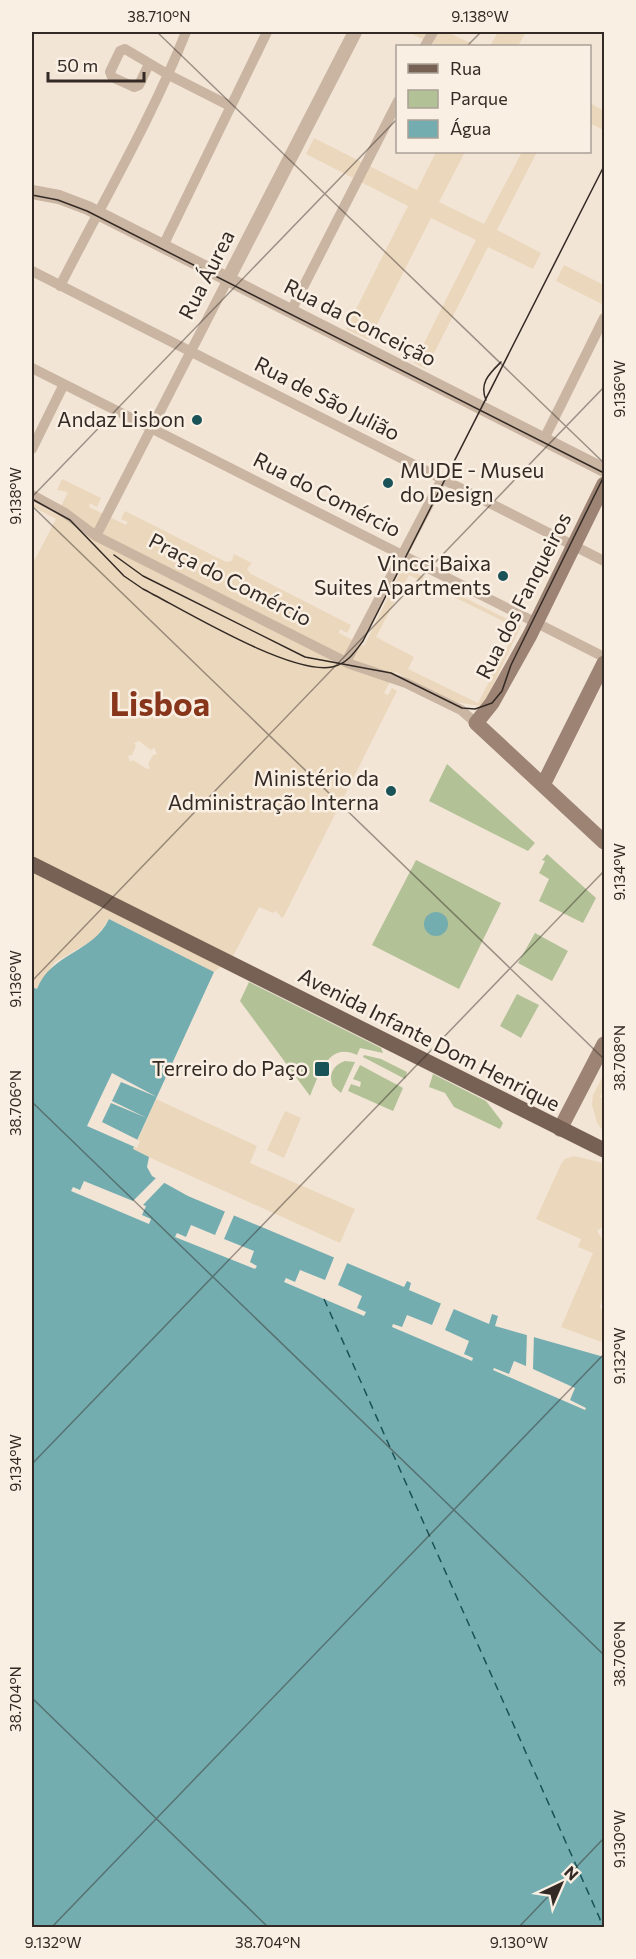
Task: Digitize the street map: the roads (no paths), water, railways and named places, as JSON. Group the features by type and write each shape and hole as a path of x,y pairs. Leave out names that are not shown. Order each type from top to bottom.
{"main road":[{"name":"Rua dos Fanqueiros","path":"476,723 492,704 536,623 604,484"},
{"path":"543,785 601,682 604,663"},
{"path":"476,723 604,842"},
{"name":"Avenida Infante Dom Henrique","path":"32,864 604,1150"},
{"path":"560,1129 604,1044"}],"street":[{"path":"60,285 169,75 186,32"},
{"path":"163,246 267,32"},
{"name":"Rua Áurea","path":"96,536 355,32"},
{"path":"150,64 230,106"},
{"path":"291,311 396,105"},
{"name":"Rua da Conceição","path":"32,192 59,197 97,213 604,470"},
{"name":"Rua de São Julião","path":"32,271 604,561"},
{"path":"544,439 604,318"},
{"name":"Rua do Comércio","path":"32,368 604,657"},
{"path":"32,449 64,384"},
{"path":"346,662 442,479"},
{"name":"Praça do Comércio","path":"32,495 65,513 96,536 346,662 406,683 461,710 476,723"}],"water":[{"path":"436,912 444,916 448,924 444,932 436,936 428,932 424,924 428,916"},
{"path":"109,919 214,972 133,1149 149,1157 147,1167 152,1176 188,1196 404,1287 407,1281 411,1283 409,1290 489,1324 492,1314 498,1316 495,1326 604,1357 604,1927 32,1927 32,987 37,989 43,977 52,968 93,939"}],"tram line":[{"path":"32,499 70,520 124,576 143,589 210,625 237,639 291,661 314,667 332,667 342,663 363,641 604,166"},
{"path":"32,195 58,200 87,211 604,473"},
{"path":"486,400 485,384 489,375 501,362"},
{"path":"114,555 143,576 305,657 391,673 462,708 475,709 492,703 502,691 511,665 604,476"}],"place":[{"name":"Andaz Lisbon","path":"197,420"},
{"name":"MUDE - Museu do Design","path":"388,483"},
{"name":"Vincci Baixa Suites Apartments","path":"503,576"},
{"name":"Ministério da Administração Interna","path":"391,791"},
{"name":"Terreiro do Paço","path":"322,1069"}],"district":[{"name":"Lisboa","path":"160,704"}]}
